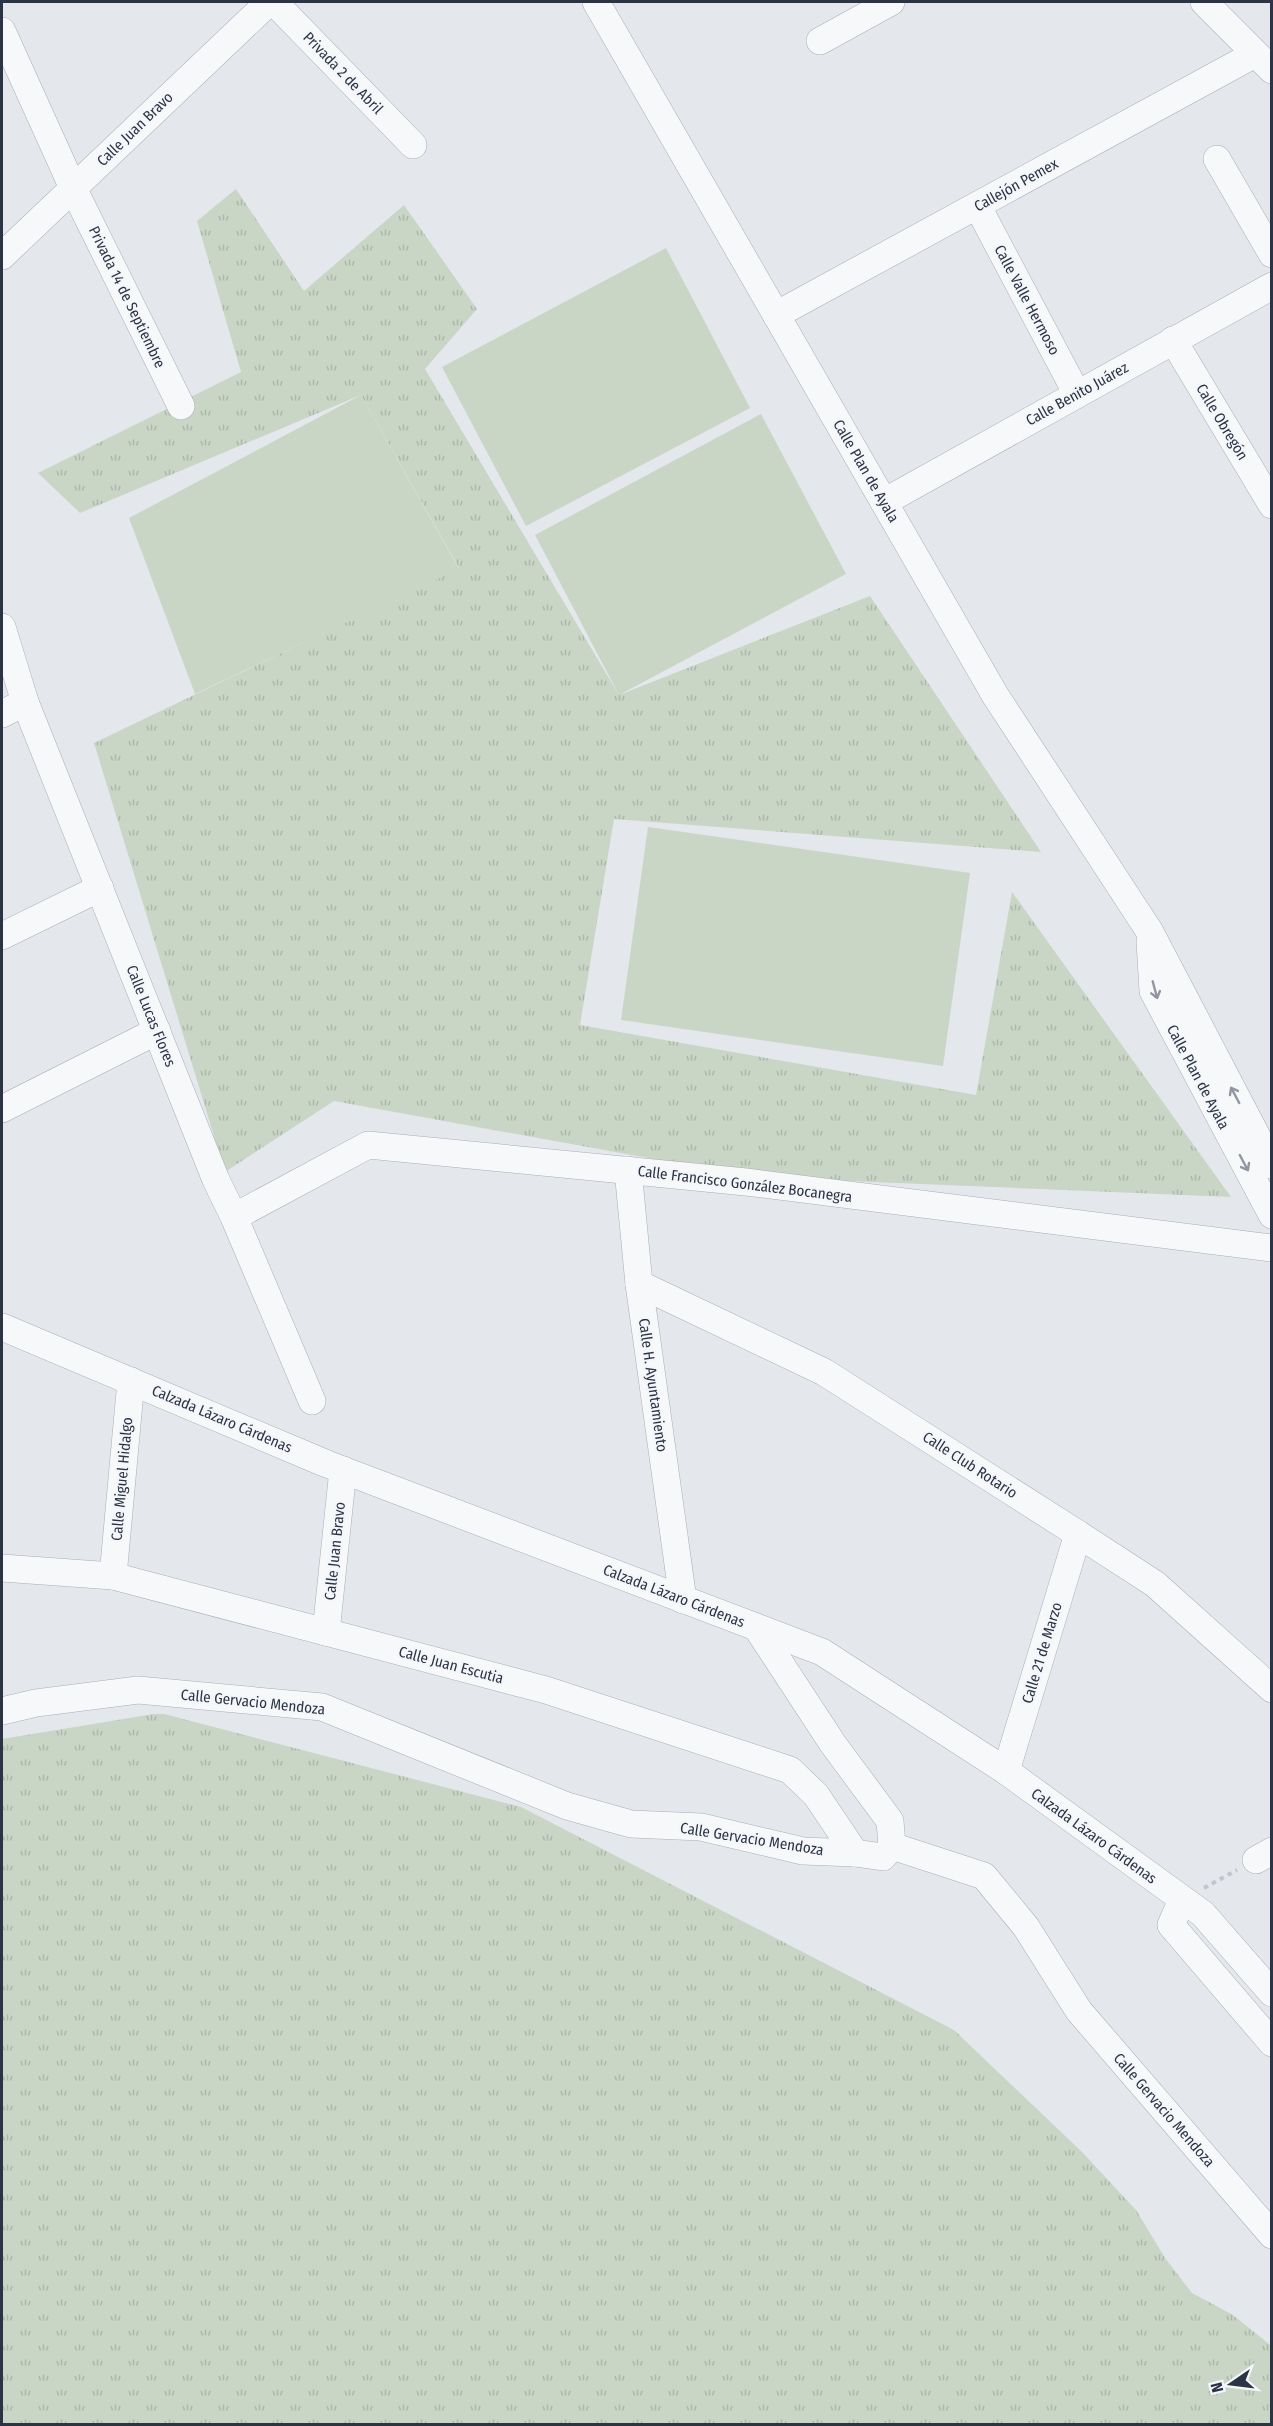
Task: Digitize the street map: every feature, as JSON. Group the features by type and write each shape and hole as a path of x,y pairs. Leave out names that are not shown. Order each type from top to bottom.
{"street":[{"name":"Calle Juan Bravo","path":"2,256 269,2"},
{"name":"Privada 2 de Abril","path":"274,2 413,145"},
{"name":"Calle Plan de Ayala","path":"596,2 995,695 1150,932 1272,1165"},
{"path":"820,41 891,2"},
{"path":"1204,2 1263,62"},
{"name":"Privada 14 de Septiembre","path":"2,31 73,188 181,405"},
{"name":"Callejón Pemex","path":"776,315 978,207 1263,62"},
{"path":"1216,159 1272,254"},
{"name":"Calle Valle Hermoso","path":"978,207 1077,394"},
{"name":"Calle Benito Juárez","path":"884,502 1272,286"},
{"name":"Calle Obregón","path":"1173,340 1272,505"},
{"name":"Calle Lucas Flores","path":"2,627 26,702 216,1180 312,1401"},
{"path":"2,714 26,702"},
{"path":"2,920 97,882"},
{"path":"2,936 97,882"},
{"name":"Calle Plan de Ayala","path":"1150,932 1154,991 1272,1215"},
{"path":"2,1109 157,1031"},
{"name":"Calle Francisco González Bocanegra","path":"234,1217 368,1145 746,1182 1272,1248"},
{"name":"Calle H. Ayuntamiento","path":"628,1170 639,1284 683,1600"},
{"name":"Calle Club Rotario","path":"639,1284 824,1372 1078,1534 1155,1584 1272,1689"},
{"name":"Calzada Lázaro Cárdenas","path":"2,1327 343,1470 822,1652 1006,1771 1203,1914 1272,1994"},
{"name":"Calle Miguel Hidalgo","path":"113,1576 131,1381"},
{"name":"Calle Juan Bravo","path":"326,1632 343,1470"},
{"name":"Calle 21 de Marzo","path":"1006,1771 1078,1534"},
{"name":"Calle Juan Escutia","path":"2,1568 113,1576 546,1690 790,1770 816,1795 855,1853"},
{"path":"757,1628 833,1744 890,1821 892,1846"},
{"name":"Calle Gervacio Mendoza","path":"2,1712 36,1703 138,1690 322,1707 567,1806 631,1824 701,1827 803,1851 855,1853 883,1857 892,1846 984,1876 1026,1927 1079,2011 1272,2235"},
{"path":"1182,1900 1171,1924 1272,2043"}],"path":[{"path":"1182,1900 1264,1855"}],"green space":[{"path":"236,189 304,291 404,205 477,309 425,369 619,695 870,596 1041,852 614,819 580,1025 976,1095 1012,892 1231,1197 753,1177 334,1101 225,1172 94,743 459,568 361,395 80,513 38,473 241,372 197,221"},
{"path":"666,248 750,408 526,526 442,367"},
{"path":"361,395 459,569 195,694 129,518"},
{"path":"761,414 846,574 619,695 535,535"},
{"path":"648,827 970,873 943,1066 621,1020"},
{"path":"164,1714 521,1807 954,2030 1082,2152 1136,2210 1165,2258 1192,2293 1233,2315 1272,2347 1271,2424 2,2424 2,1739"}]}
